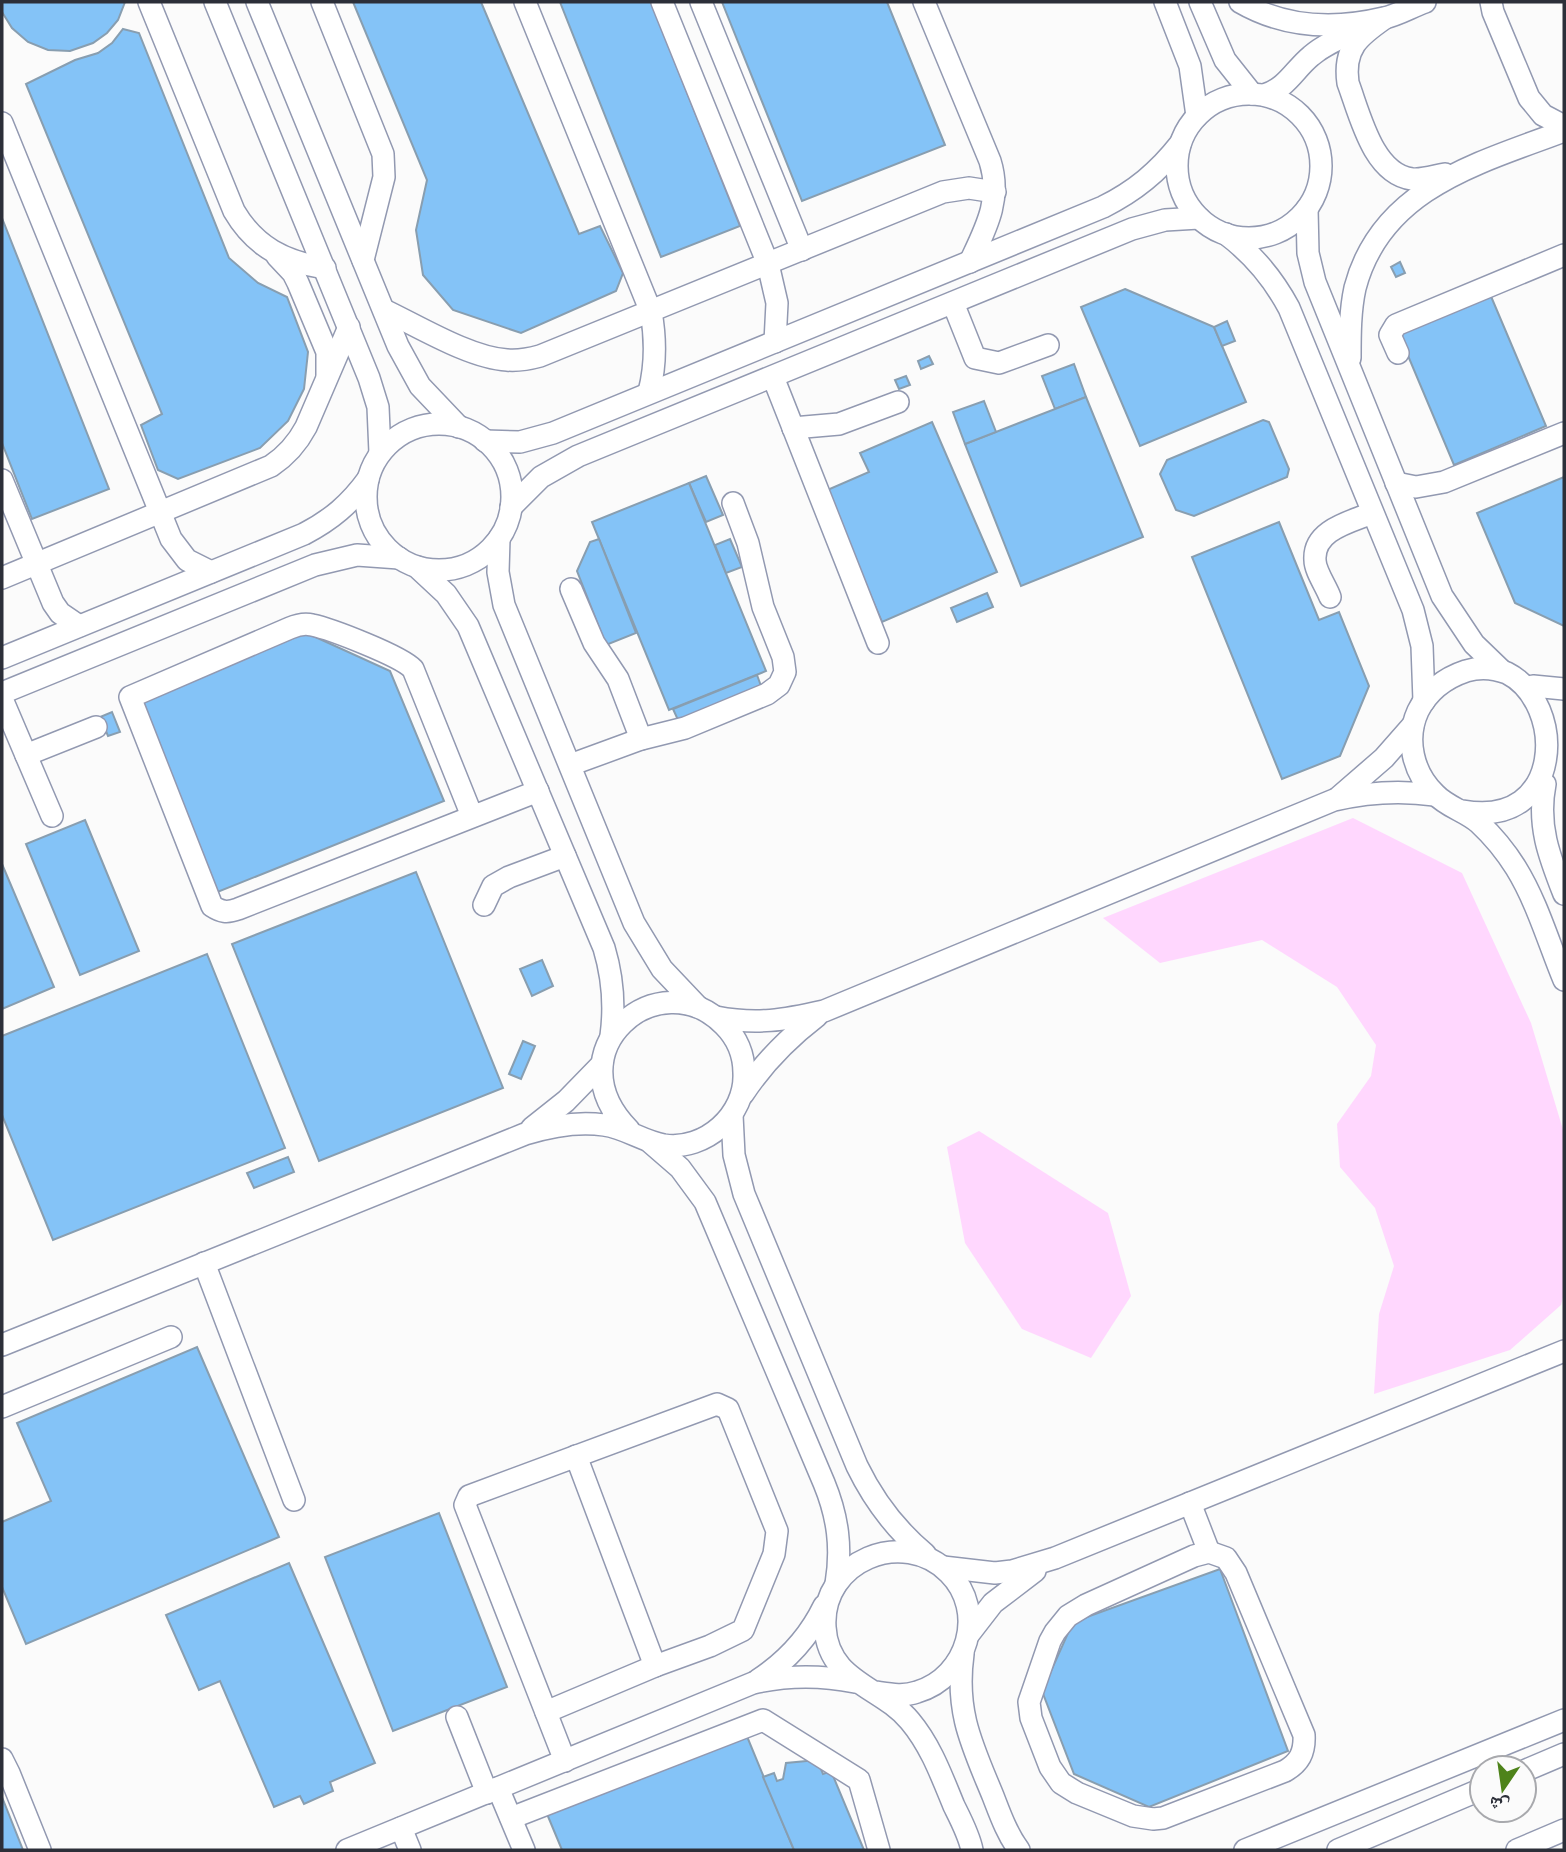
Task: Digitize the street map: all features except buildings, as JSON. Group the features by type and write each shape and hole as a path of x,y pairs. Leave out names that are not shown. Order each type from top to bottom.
{"street":[{"path":"149,2 234,211 252,236 276,254 293,273 324,345 328,361 327,377"},
{"path":"215,2 349,327 378,407 380,453"},
{"path":"2,693 315,565 357,555 408,562 440,570 463,566 483,555 499,539 507,524 512,489 507,471 498,455 485,441 459,427 420,386 398,346 257,2"},
{"path":"322,2 383,154 382,188 363,260"},
{"path":"525,2 651,312 655,355 649,392"},
{"path":"662,2 768,264 777,303 775,342"},
{"path":"701,2 802,250"},
{"path":"924,2 990,161 995,192 992,212 970,262"},
{"path":"1165,2 1190,66 1197,116"},
{"path":"1200,2 1225,60 1258,94 1281,101 1296,111 1317,140 1321,158 1321,176 1316,194 1307,209 1291,225 1271,235 1249,238 1226,234 1212,228 1199,218 1189,205 1179,183 1177,160 1187,129 1197,116 1213,103 1232,96 1258,94 1282,87 1308,58 1323,47 1424,2"},
{"path":"1240,2 1282,20 1319,26 1385,18"},
{"path":"1492,2 1493,12 1529,98 1543,116 1564,126"},
{"path":"1385,18 1357,41 1348,61 1348,83 1375,150 1389,169 1411,179 1423,179 1461,170 1564,131"},
{"path":"2,123 178,550 198,567 211,572"},
{"path":"485,441 520,442 537,438 1121,198 1154,174 1180,144"},
{"path":"1350,370 1352,306 1368,254 1401,211 1429,188 1461,170"},
{"path":"384,310 474,352 507,360 540,356 943,192 969,188 995,192"},
{"path":"1307,209 1311,268 1442,596 1474,643 1501,670"},
{"path":"511,507 533,484 559,465 1132,229 1165,220 1199,218"},
{"path":"1226,234 1249,253 1269,275 1289,308 1419,628 1424,664 1424,701"},
{"path":"276,254 305,265 325,268"},
{"path":"1398,353 1390,335 1395,325 1564,255"},
{"path":"953,303 975,358 999,363 1048,345"},
{"path":"3,573 36,564 271,467 300,439 349,327"},
{"path":"773,377 878,643"},
{"path":"793,428 839,424 898,401"},
{"path":"2,658 323,524 355,496 368,479 380,453 393,441 408,431 424,426 459,427"},
{"path":"1395,483 1416,487 1444,482 1564,433"},
{"path":"368,479 368,515 374,532 385,547 408,562 446,594 468,626 609,965 614,1001 611,1037 602,1064 601,1082 606,1101 615,1117 680,1168 699,1193 714,1221 832,1502 840,1543 825,1628 828,1644 843,1671 855,1682"},
{"path":"2,480 53,603 60,613 79,626"},
{"path":"1409,515 1421,499 1444,482"},
{"path":"570,765 641,739 674,732 768,694 774,691 783,679 783,657 763,607 748,543 733,503"},
{"path":"1330,597 1315,561 1318,543 1325,534 1372,513"},
{"path":"499,539 498,572 504,605 634,923 662,969 732,1033 741,1053 745,1075 736,1106 734,1156 744,1194 857,1466 880,1508 896,1527 954,1577 967,1604 969,1634"},
{"path":"571,589 594,643 618,680 641,739"},
{"path":"472,817 413,669 401,659 320,627 305,624 290,628 130,697 212,906 219,911 238,909 472,817 538,791"},
{"path":"1334,800 1369,773 1413,725 1424,701 1433,690 1457,674 1471,670 1501,670 1518,676 1544,698 1557,728 1560,753 1545,784 1541,811 1544,839 1564,894"},
{"path":"1533,686 1564,689"},
{"path":"2,699 52,816"},
{"path":"1413,725 1415,763 1423,780 1435,795 1463,811 1500,813 1517,807 1545,784"},
{"path":"26,755 96,727"},
{"path":"611,1037 624,1021 641,1010 660,1004 680,1003 708,1013 759,1023 824,1011 1334,800 1394,791 1435,795"},
{"path":"1463,811 1493,837 1517,870 1564,981"},
{"path":"484,905 493,886 509,877 565,856"},
{"path":"648,1141 666,1145 694,1142 719,1129 762,1067 786,1040 824,1011"},
{"path":"525,1134 566,1101 602,1064"},
{"path":"2,1345 525,1134 576,1123 629,1130"},
{"path":"204,1264 294,1500"},
{"path":"2,1407 171,1337"},
{"path":"347,1850 753,1683 773,1670 806,1637 845,1572 858,1562 879,1553 902,1551 938,1563 995,1573 1055,1559 1562,1351"},
{"path":"546,1712 743,1630 774,1554 776,1531 728,1409 723,1406 717,1404 470,1496 465,1505 565,1761"},
{"path":"576,1457 655,1665"},
{"path":"1190,1503 1209,1552 1226,1558 1236,1573 1304,1735 1303,1753 1299,1761 1285,1771 1163,1818 1133,1816 1069,1789 1050,1767 1030,1710 1033,1686 1055,1632 1077,1610 1194,1556 1209,1552"},
{"path":"875,1692 896,1695 916,1693 935,1685 951,1671 962,1654 969,1634 993,1603 1055,1559"},
{"path":"962,1654 959,1690 965,1726 1006,1828 1019,1850"},
{"path":"753,1683 794,1676 824,1676 855,1682 875,1692 899,1710 919,1732 935,1759 972,1850"},
{"path":"457,1717 493,1790 511,1818 524,1850"},
{"path":"511,1818 763,1720 859,1780 879,1850"},
{"path":"1245,1850 1564,1720"},
{"path":"1538,1765 1564,1754"},
{"path":"2,1759 40,1850"},
{"path":"1338,1850 1468,1795"},
{"path":"401,1828 410,1850"},
{"path":"1517,1850 1564,1830"}],"shaded area":[{"path":"1353,818 1462,873 1531,1023 1564,1133 1564,1293 1561,1305 1510,1350 1374,1394 1379,1314 1394,1266 1375,1208 1340,1167 1337,1124 1371,1076 1376,1045 1337,987 1262,940 1160,963 1103,918"},
{"path":"979,1131 1108,1213 1131,1296 1091,1358 1022,1329 965,1243 947,1147"}]}
